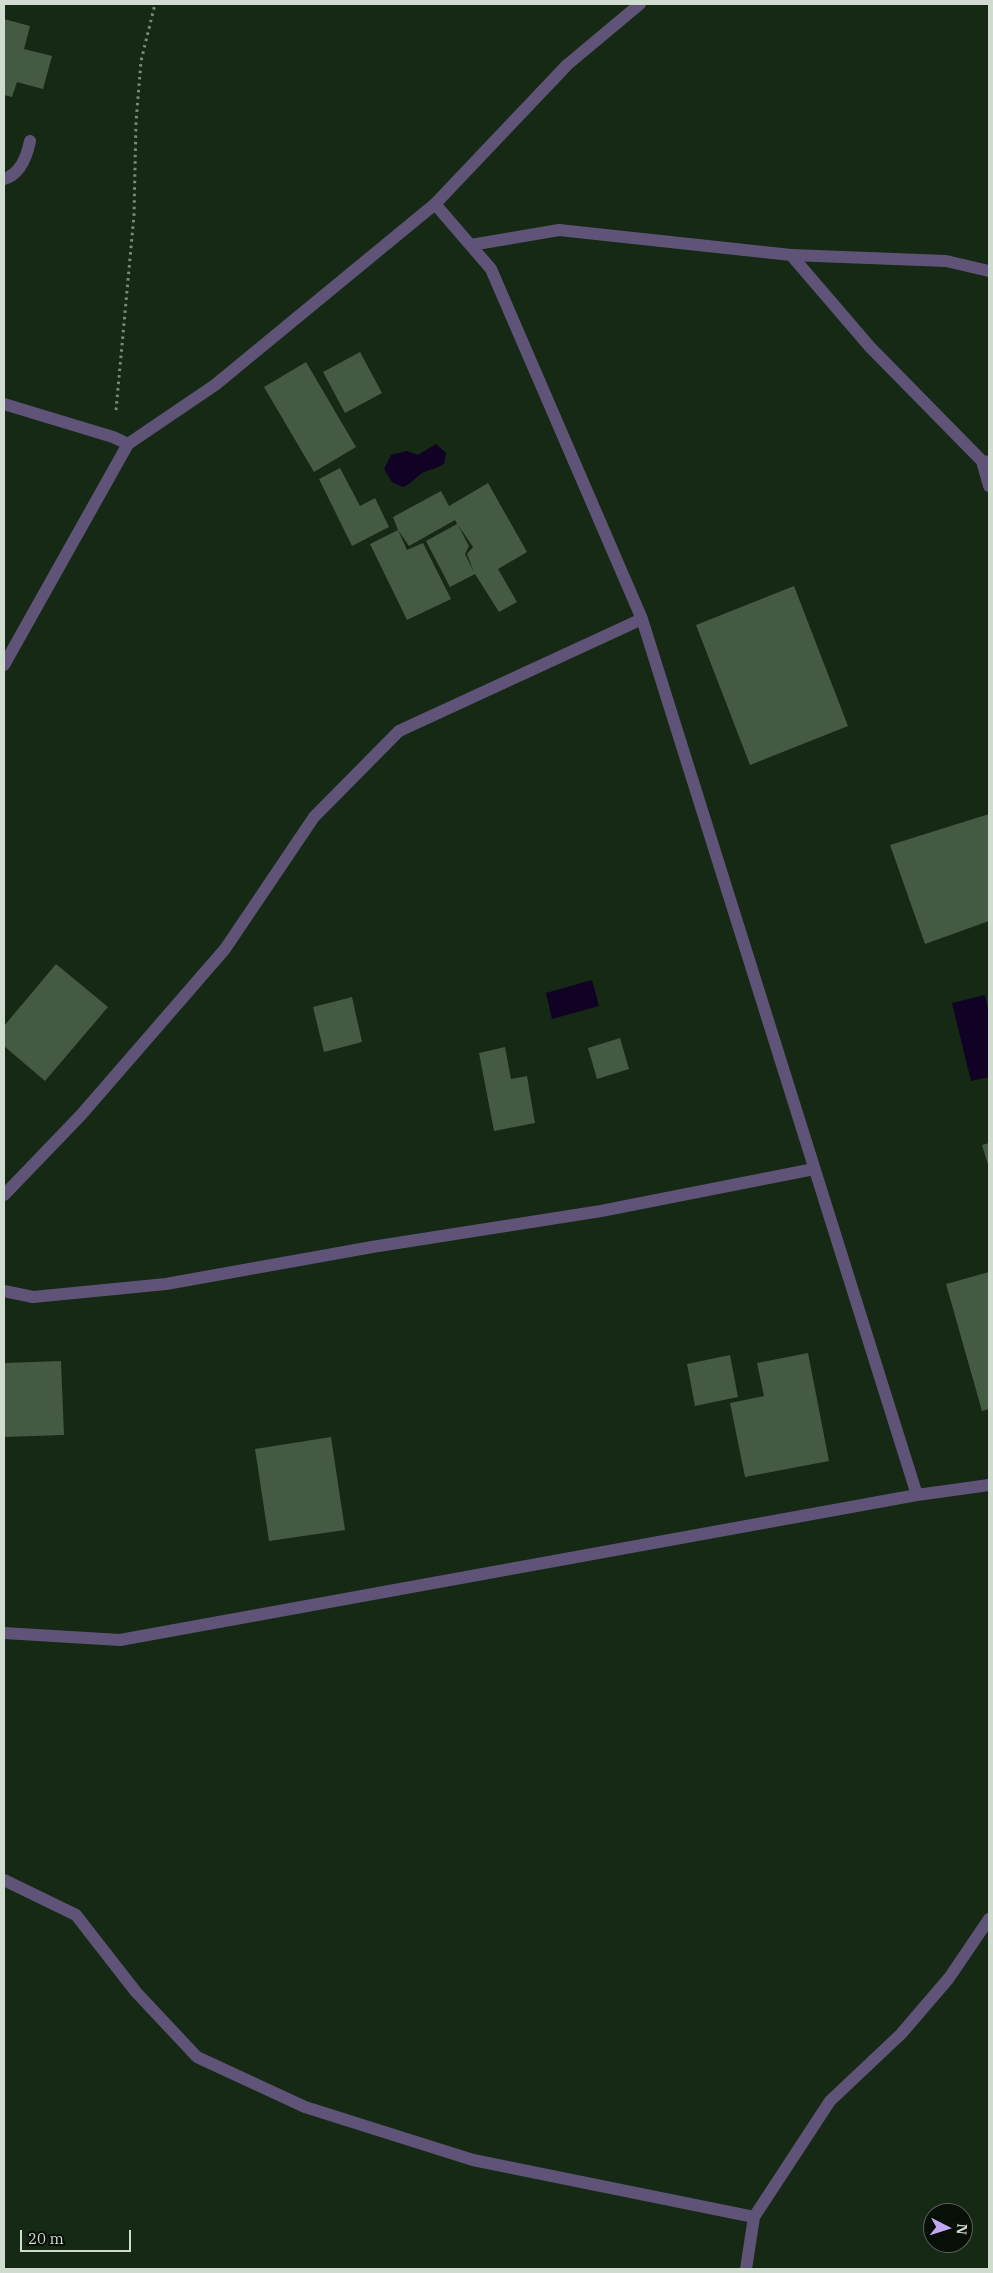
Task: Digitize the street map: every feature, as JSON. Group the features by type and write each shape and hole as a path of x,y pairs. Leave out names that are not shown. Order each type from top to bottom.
{"street":[{"path":"4,665 128,444 214,385 435,204 568,65 640,4"},
{"path":"4,179 11,177 26,159 30,141"},
{"path":"435,204 491,269 642,619 917,1495"},
{"path":"471,245 559,230 791,255 946,261 989,271"},
{"path":"791,255 870,347 986,462 989,486"},
{"path":"4,404 113,437 128,444"},
{"path":"4,1195 82,1115 225,949 314,817 399,731 642,619"},
{"path":"4,1291 34,1297 166,1284 372,1247 601,1211 814,1169"},
{"path":"4,1632 120,1640 917,1495 989,1485"},
{"path":"4,1880 76,1915 136,1992 197,2057 306,2107 473,2160 754,2217"},
{"path":"746,2269 754,2217 830,2101 900,2034 949,1978 989,1919"}],"path":[{"path":"113,437 134,215 136,122 141,61 155,4"}],"shaded area":[{"path":"436,444 446,453 444,464 421,473 403,487 392,482 384,469 391,455 407,451 418,455"},
{"path":"592,980 599,1006 552,1019 546,993"},
{"path":"985,995 989,1014 989,1077 971,1081 952,1003"}],"building":[{"path":"4,19 30,26 24,49 52,56 43,89 17,82 12,97 4,95"},
{"path":"360,352 382,393 345,413 323,372"},
{"path":"306,362 356,447 314,472 264,387"},
{"path":"340,468 360,506 375,498 389,527 352,546 319,479"},
{"path":"488,483 527,552 498,569 517,602 499,612 475,574 450,587 426,541 457,524 455,520 409,546 398,530 393,517 441,491 449,506","holes":["458,525 473,547 467,554 474,572 465,554 469,546"]},
{"path":"398,530 407,550 423,543 451,599 407,620 370,544"},
{"path":"794,586 848,726 750,765 696,625"},
{"path":"989,814 989,921 925,944 890,845"},
{"path":"56,964 108,1007 45,1081 4,1046 4,1026"},
{"path":"352,997 362,1042 324,1052 313,1007"},
{"path":"620,1038 629,1069 597,1079 588,1048"},
{"path":"505,1047 511,1079 527,1076 535,1123 494,1131 479,1053"},
{"path":"989,1143 989,1168 982,1145"},
{"path":"989,1272 989,1409 982,1411 946,1284"},
{"path":"808,1353 829,1461 745,1477 730,1403 764,1396 757,1363"},
{"path":"730,1355 738,1397 695,1406 687,1364"},
{"path":"61,1361 64,1435 4,1437 4,1363"},
{"path":"331,1437 345,1530 269,1541 255,1449"}]}
